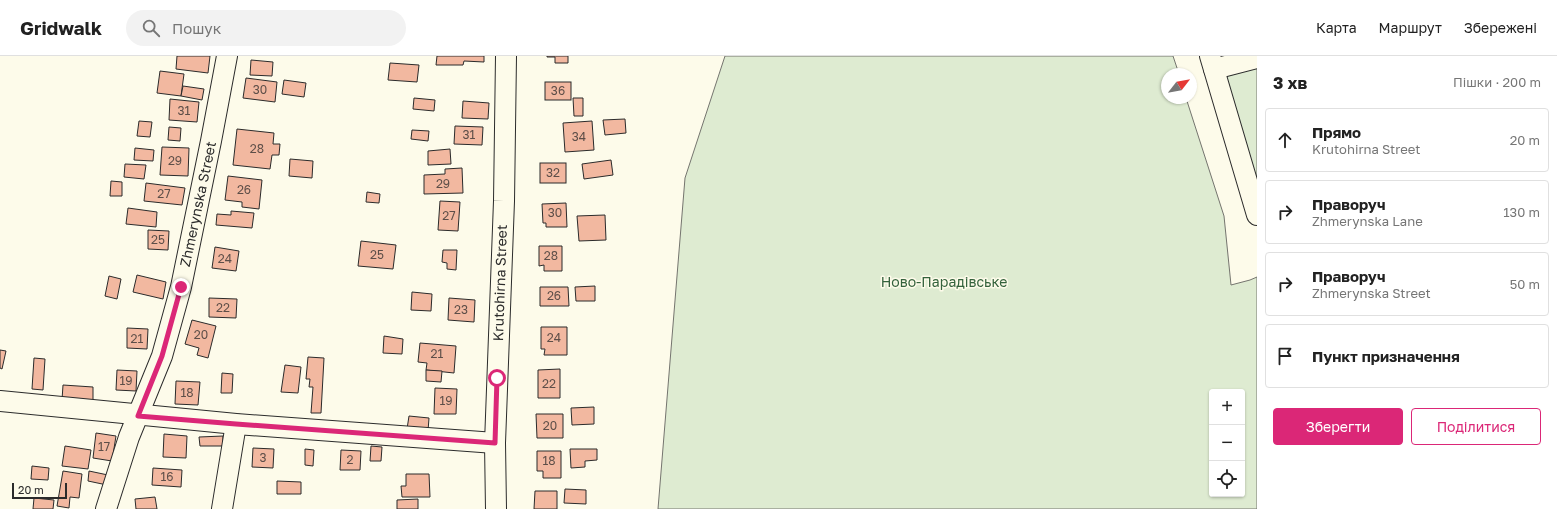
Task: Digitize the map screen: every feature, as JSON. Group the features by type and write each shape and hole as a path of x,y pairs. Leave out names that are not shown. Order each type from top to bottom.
{"street":[{"name":"Zhmerynska Street","path":"106,509 129,438 162,356 181,287 227,56"},
{"name":"Krutohirna Street","path":"496,509 495,443 504,201 506,56"},
{"path":"1257,58 1212,62 1257,215"},
{"path":"0,401 138,416 495,443"},
{"path":"222,509 236,424"}],"green space":[{"name":"Ново-Парадівське","path":"725,56 1173,56 1177,68 1161,68 1161,104 1188,104 1224,216 1231,285 1257,277 1257,509 658,509 685,178"},
{"path":"1210,56 1257,56 1257,215"}],"building":[{"path":"177,56 210,56 208,73 176,69"},
{"path":"437,56 484,56 484,62 464,61 463,65 436,65"},
{"path":"547,56 568,56 568,63 555,63 555,57"},
{"path":"251,60 273,62 272,76 250,75"},
{"path":"390,63 419,65 417,82 388,80"},
{"path":"160,71 184,74 181,96 157,93"},
{"path":"246,78 277,82 275,102 243,98"},
{"path":"284,80 306,83 304,97 282,94"},
{"path":"545,82 571,82 571,100 545,100"},
{"path":"183,86 204,89 202,100 181,96"},
{"path":"414,98 435,100 434,111 413,109"},
{"path":"573,98 583,98 583,116 574,116"},
{"path":"170,99 199,102 197,122 169,120"},
{"path":"463,101 489,103 488,119 462,118"},
{"path":"625,119 626,133 605,135 603,120"},
{"path":"139,121 152,122 150,137 137,136"},
{"path":"592,121 594,150 565,152 563,123"},
{"path":"455,126 483,127 482,145 454,144"},
{"path":"169,127 181,128 180,141 168,140"},
{"path":"237,129 274,133 273,144 280,144 279,155 272,155 270,169 233,165"},
{"path":"412,130 429,131 428,141 411,139"},
{"path":"162,147 189,148 188,176 160,175"},
{"path":"135,148 154,150 153,161 134,160"},
{"path":"450,149 451,164 428,165 428,151"},
{"path":"290,159 313,161 312,178 289,176"},
{"path":"611,160 613,175 584,179 582,164"},
{"path":"540,163 566,163 566,183 540,183"},
{"path":"125,164 146,165 144,179 124,177"},
{"path":"462,168 463,193 424,194 424,175 445,174 445,169"},
{"path":"228,176 262,180 259,209 242,207 242,202 225,200"},
{"path":"111,181 122,182 122,196 110,196"},
{"path":"146,183 185,188 182,205 144,201"},
{"path":"367,192 380,194 379,203 366,202"},
{"path":"440,201 460,202 458,231 438,230"},
{"path":"566,203 567,227 546,227 546,223 543,223 542,204"},
{"path":"128,208 157,212 156,227 126,224"},
{"path":"231,211 254,213 252,228 216,225 217,214 231,215"},
{"path":"605,215 606,240 579,241 577,216"},
{"path":"148,230 169,231 168,250 148,249"},
{"path":"361,241 396,245 393,269 358,266"},
{"path":"539,246 562,246 562,271 544,271 544,265 539,266"},
{"path":"215,247 239,251 236,271 212,268"},
{"path":"443,250 457,250 456,270 447,269 447,263 442,262"},
{"path":"137,275 166,282 163,299 133,292"},
{"path":"109,276 121,279 117,299 105,296"},
{"path":"595,286 595,301 576,301 575,287"},
{"path":"540,287 568,287 569,306 540,306"},
{"path":"412,292 432,294 431,311 411,310"},
{"path":"209,298 237,299 236,318 209,317"},
{"path":"449,298 475,300 474,322 448,320"},
{"path":"192,320 216,326 208,358 197,355 199,348 185,344"},
{"path":"541,327 567,327 567,355 544,355 545,349 541,349"},
{"path":"127,328 148,329 147,349 127,348"},
{"path":"384,336 403,339 402,354 383,353"},
{"path":"420,343 456,346 454,373 426,370 427,363 418,362"},
{"path":"0,350 6,351 2,369 0,368"},
{"path":"308,357 324,358 321,413 311,413 313,387 309,387 310,379 306,379"},
{"path":"34,358 45,359 43,390 32,389"},
{"path":"285,365 301,367 298,393 281,392"},
{"path":"560,369 560,398 538,398 538,370"},
{"path":"117,370 137,371 136,391 116,390"},
{"path":"426,370 442,371 441,382 426,381"},
{"path":"222,373 233,374 232,393 221,393"},
{"path":"176,381 200,382 198,405 175,404"},
{"path":"63,385 93,387 93,401 62,400"},
{"path":"435,388 457,389 456,414 434,414"},
{"path":"594,407 594,424 572,425 571,408"},
{"path":"536,414 563,414 563,438 537,438"},
{"path":"409,416 429,418 428,431 407,429"},
{"path":"96,433 116,436 112,461 93,458"},
{"path":"164,434 187,436 186,458 163,457"},
{"path":"223,436 223,446 200,446 199,437"},
{"path":"65,446 91,450 88,469 62,466"},
{"path":"371,446 382,447 381,461 370,461"},
{"path":"253,448 274,449 273,468 252,467"},
{"path":"305,449 314,450 313,466 305,465"},
{"path":"570,449 597,449 597,460 585,461 585,467 571,468"},
{"path":"341,450 361,451 360,470 340,470"},
{"path":"537,451 561,451 561,478 543,478 543,471 537,471"},
{"path":"32,466 49,468 48,480 31,479"},
{"path":"153,468 182,470 181,487 152,485"},
{"path":"63,471 82,474 79,498 70,497 69,508 57,506"},
{"path":"89,471 108,475 107,485 88,481"},
{"path":"406,474 429,474 430,497 402,497 401,486 406,486"},
{"path":"277,481 301,482 301,494 277,494"},
{"path":"565,489 586,490 586,504 564,503"},
{"path":"535,491 557,491 557,509 534,509"},
{"path":"155,497 157,509 136,509 135,499"},
{"path":"34,498 54,500 53,509 33,509"},
{"path":"418,499 418,509 397,509 397,500"}],"route":[{"path":"181,287 162,356 138,416 495,443 497,378"}]}
